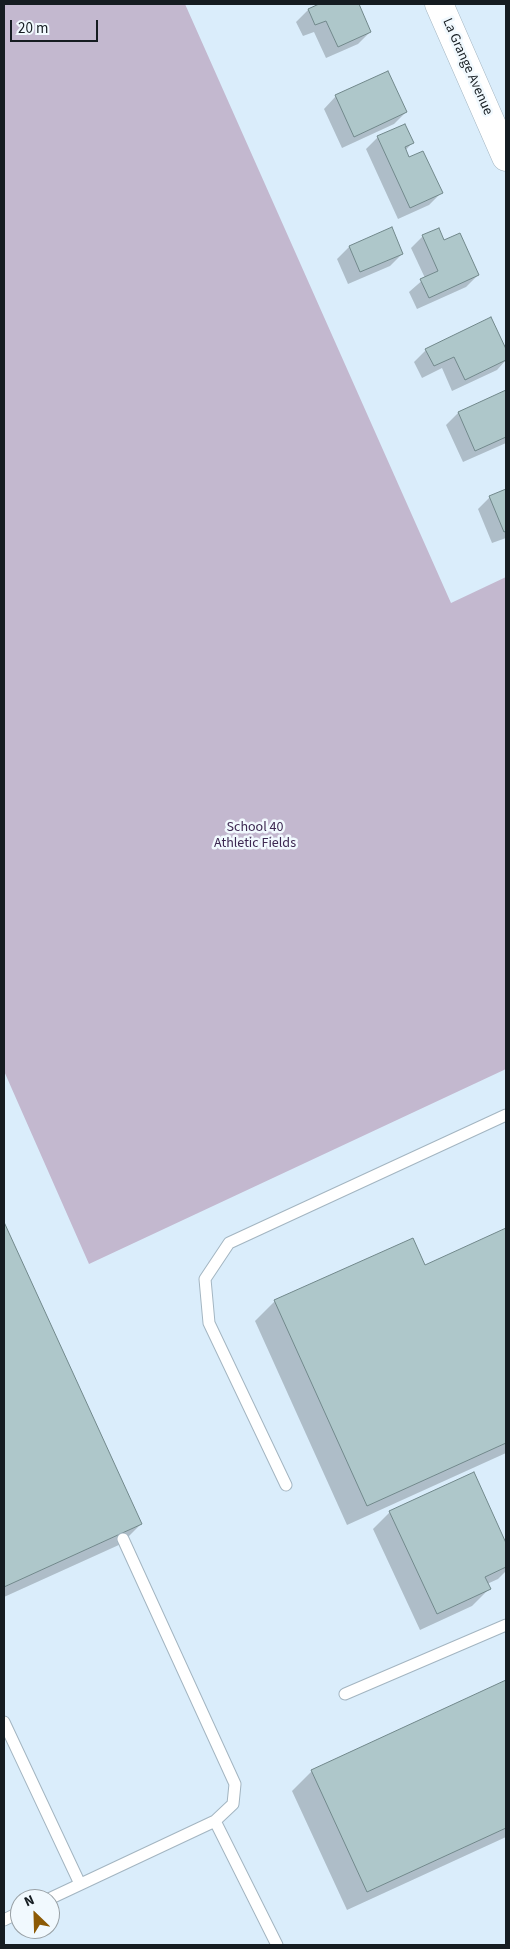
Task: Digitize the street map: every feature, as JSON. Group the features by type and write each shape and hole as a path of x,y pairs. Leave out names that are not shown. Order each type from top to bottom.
{"street":[{"name":"La Grange Avenue","path":"439,4 506,157"}],"lane":[{"path":"286,1486 209,1322 205,1278 229,1243 506,1115"},
{"path":"60,1894 215,1821 232,1804 235,1784 123,1539"},
{"path":"346,1694 506,1625"},
{"path":"4,1722 80,1884"},
{"path":"215,1821 277,1945"}],"green space":[{"name":"School 40 Athletic Fields","path":"4,4 185,4 451,603 506,577 506,1069 89,1264 4,1071"}],"building":[{"path":"319,4 359,4 371,32 338,47 326,21 315,25 308,9"},
{"path":"388,71 407,112 354,137 335,95"},
{"path":"405,124 414,143 405,147 409,157 423,151 443,193 410,208 377,136"},
{"path":"392,227 403,254 360,272 349,246"},
{"path":"439,228 444,240 460,233 479,275 429,298 420,279 438,271 422,235"},
{"path":"491,317 506,349 506,360 465,380 454,357 434,366 425,349"},
{"path":"506,390 506,437 475,451 458,412"},
{"path":"506,489 506,531 504,532 489,496"},
{"path":"4,1222 142,1524 4,1587"},
{"path":"506,1228 506,1443 367,1506 274,1300 413,1238 425,1265"},
{"path":"474,1472 506,1543 506,1567 485,1577 491,1589 437,1614 389,1511"},
{"path":"506,1680 506,1828 367,1892 311,1770"}]}
